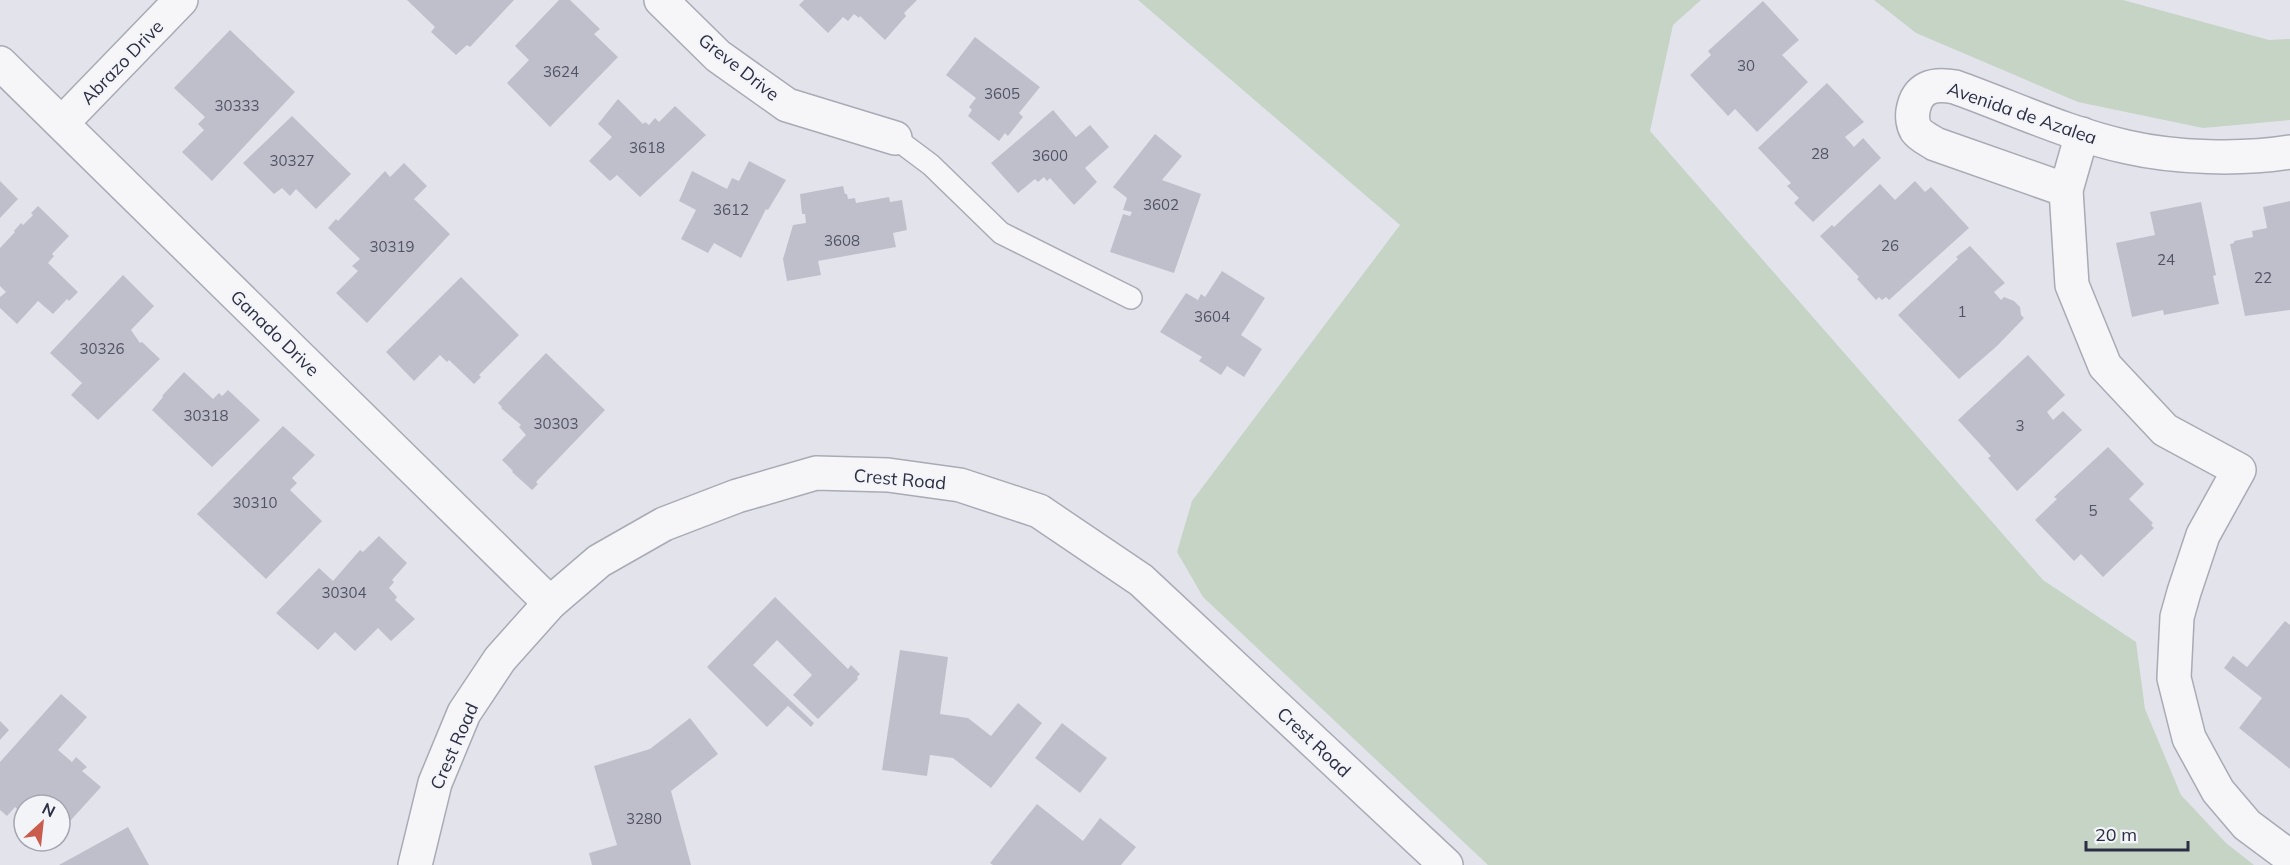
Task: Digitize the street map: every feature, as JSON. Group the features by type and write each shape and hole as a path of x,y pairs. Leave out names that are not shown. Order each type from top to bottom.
{"street":[{"name":"Abrazo Drive","path":"62,123 182,0"},
{"name":"Greve Drive","path":"661,0 718,56 787,105 895,138"},
{"name":"Ganado Drive","path":"0,63 550,603"},
{"name":"Avenida de Azalea","path":"2066,190 1935,144 1916,130 1912,116 1919,94 1941,84 1955,87 2082,134 2127,147 2199,156 2272,155 2290,152"},
{"path":"2082,134 2066,190 2072,285 2105,366 2165,430 2239,470 2203,535 2177,617 2174,678 2189,738 2218,790 2247,825 2290,857"},
{"name":"Crest Road","path":"415,865 435,783 464,713 500,659 550,603 599,561 664,524 748,493 816,473 888,475 960,485 1039,511 1141,580 1446,865"}],"lane":[{"path":"895,138 931,165 1001,233 1131,298"}],"green space":[{"path":"1138,0 1701,0 1673,25 1650,131 2043,580 2136,642 2145,709 2181,795 2226,843 2254,865 1488,865 1203,597 1177,552 1192,501 1400,225"},
{"path":"1874,0 2123,0 2269,40 2290,39 2290,120 2203,128 2078,102 1916,33"}],"building":[{"path":"407,0 514,0 470,47 467,45 456,55 431,32 435,27"},
{"path":"559,0 570,0 600,29 594,34 618,57 550,127 507,83 529,60 515,46"},
{"path":"804,0 917,0 904,13 906,16 885,40 860,16 859,18 854,14 848,21 843,17 828,33 799,5"},
{"path":"1763,1 1799,40 1782,55 1808,82 1757,132 1735,109 1728,116 1690,75 1711,55 1708,51"},
{"path":"230,30 295,92 212,181 182,152 204,130 198,124 205,117 174,88"},
{"path":"975,37 1040,87 1019,113 1023,117 1008,136 1005,133 999,141 968,116 972,110 969,107 976,98 946,75"},
{"path":"1827,83 1864,122 1845,137 1854,147 1863,138 1881,158 1813,222 1794,203 1799,198 1787,186 1791,183 1758,148"},
{"path":"618,99 643,124 645,122 649,125 655,118 659,122 675,106 706,135 640,197 617,175 610,181 589,161 612,137 598,124"},
{"path":"1053,110 1076,137 1090,125 1109,147 1085,168 1097,182 1074,205 1050,178 1047,181 1044,177 1038,182 1035,179 1018,193 991,163"},
{"path":"292,116 351,174 316,209 296,189 290,196 282,188 274,194 243,163"},
{"path":"1155,134 1182,156 1162,180 1201,194 1174,273 1110,252 1123,214 1130,216 1132,212 1123,210 1127,198 1113,187"},
{"path":"749,161 786,180 768,210 766,209 741,258 714,243 708,253 681,239 696,210 679,201 692,171 727,189 732,178 739,181"},
{"path":"404,163 427,186 414,199 450,234 367,323 336,293 358,271 352,266 360,259 328,228 336,219 338,221 385,171 390,177"},
{"path":"0,181 18,199 0,218"},
{"path":"1915,181 1925,192 1931,187 1969,228 1889,300 1886,297 1882,300 1879,297 1876,300 1857,279 1859,277 1820,236 1832,225 1834,227 1880,184 1895,200"},
{"path":"843,186 848,199 855,198 856,203 889,197 890,202 902,200 907,230 893,233 896,247 818,261 821,275 787,281 783,259 793,225 806,223 805,214 802,214 800,194"},
{"path":"2290,201 2290,310 2245,316 2230,244 2253,237 2252,231 2267,228 2263,207"},
{"path":"2201,202 2216,275 2213,276 2219,304 2164,315 2163,310 2132,317 2116,243 2155,235 2150,212"},
{"path":"38,206 69,236 52,254 54,256 48,263 78,292 69,301 67,299 53,314 38,301 17,324 0,308 0,297 6,292 0,286 0,248 21,223 23,225 33,215 31,213"},
{"path":"1970,246 2005,283 1994,292 2001,300 2004,297 2014,301 2020,307 2024,318 1997,346 1959,379 1898,315"},
{"path":"1222,271 1265,298 1241,335 1262,349 1244,377 1227,366 1221,375 1199,361 1202,357 1160,332 1186,293 1198,300 1201,294 1205,297"},
{"path":"123,275 154,306 131,330 140,343 142,342 160,359 98,420 71,395 82,383 50,353"},
{"path":"461,277 519,335 479,375 481,377 474,384 449,360 447,362 440,355 414,381 386,352"},
{"path":"546,353 605,410 536,482 538,484 532,490 502,460 526,435 519,427 521,425 498,403"},
{"path":"2028,355 2065,395 2047,412 2053,420 2063,411 2082,430 2017,491 1988,458 1991,456 1958,420"},
{"path":"184,372 213,399 219,393 222,396 228,390 260,420 212,467 152,410"},
{"path":"283,426 315,455 292,478 297,483 290,490 322,521 266,579 197,514"},
{"path":"2108,447 2144,484 2129,499 2153,523 2151,525 2154,528 2103,577 2081,554 2074,561 2035,520 2057,499 2054,497"},
{"path":"379,536 407,563 392,580 394,582 389,588 397,597 395,600 415,619 391,641 378,628 355,651 335,632 318,650 276,613 319,568 333,581 360,550 363,552"},
{"path":"775,597 848,669 851,665 860,674 858,679 818,719 793,695 812,675 777,640 753,665 814,723 811,727 788,706 767,727 707,667"},
{"path":"2285,621 2290,625 2290,769 2239,728 2262,698 2224,668 2233,656 2247,667"},
{"path":"900,650 948,657 940,714 968,718 991,736 1018,703 1042,723 991,788 953,758 930,755 927,776 882,770"},
{"path":"61,694 87,717 58,750 72,762 76,757 87,767 82,771 101,787 72,819 72,793 12,793 12,810 7,816 0,810 0,762"},
{"path":"690,718 718,754 671,791 691,865 592,865 589,853 617,845 594,766 650,749"},
{"path":"0,721 9,730 0,740"},
{"path":"1062,723 1107,758 1080,793 1035,758"},
{"path":"1037,804 1083,841 1100,818 1136,847 1121,865 993,865 990,863"},
{"path":"128,827 149,865 59,865"}]}
